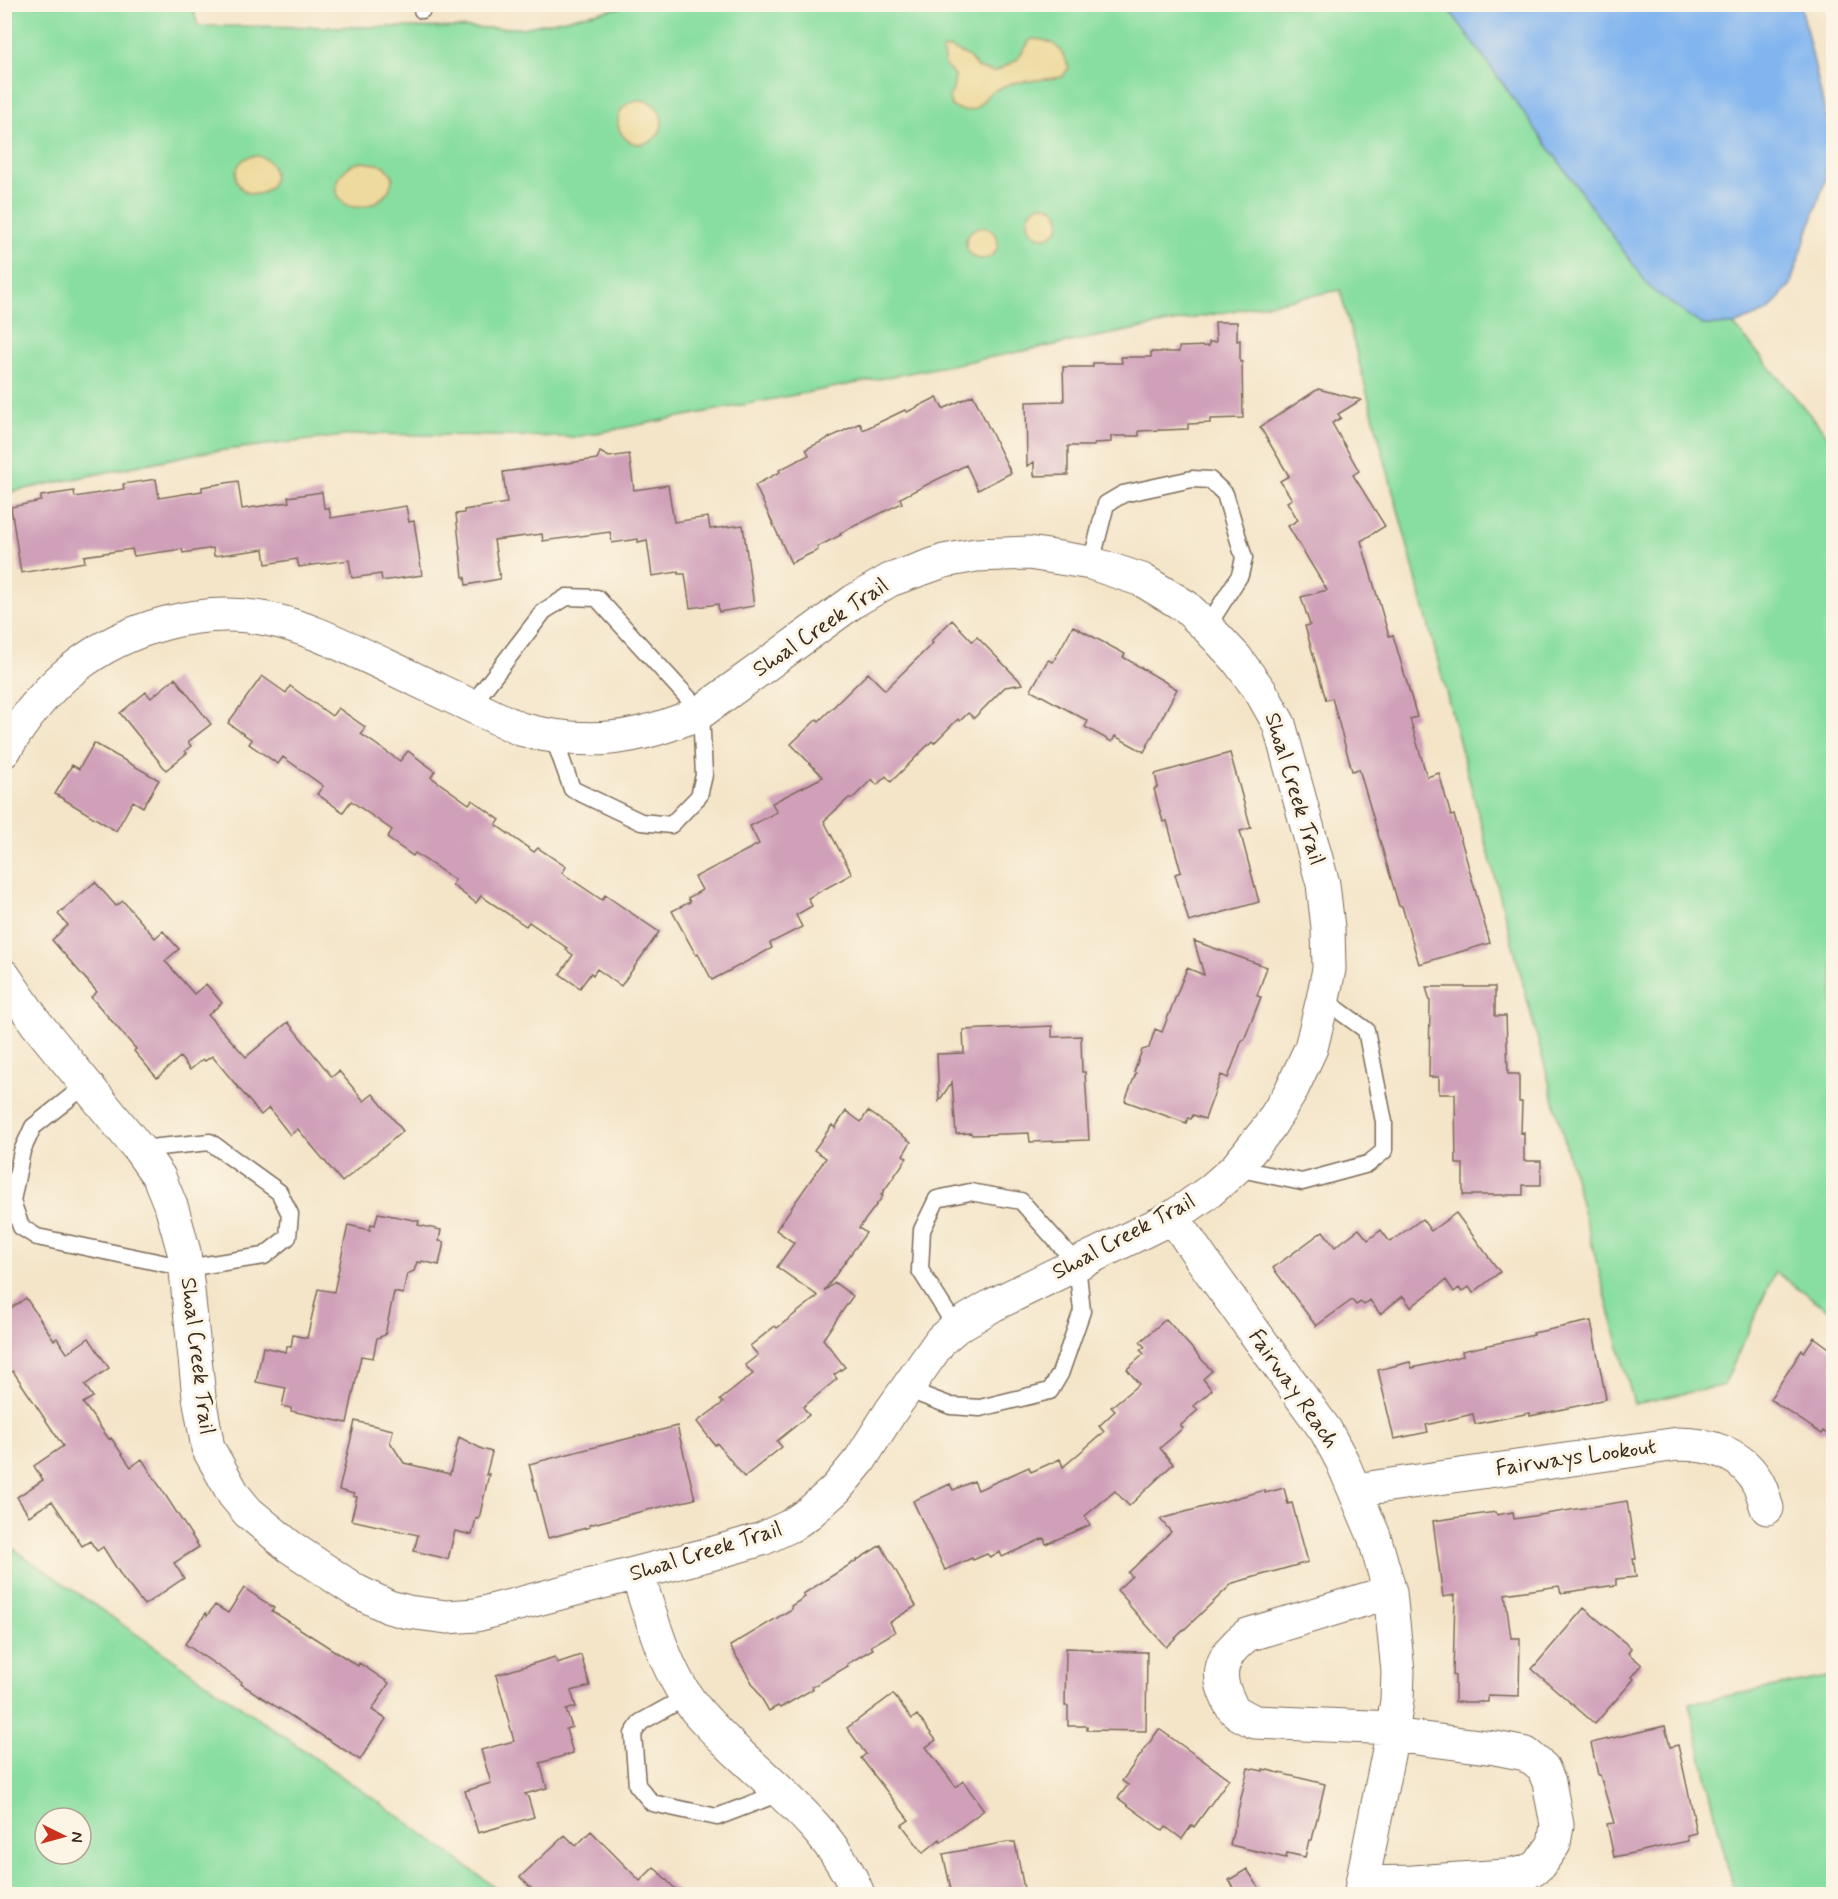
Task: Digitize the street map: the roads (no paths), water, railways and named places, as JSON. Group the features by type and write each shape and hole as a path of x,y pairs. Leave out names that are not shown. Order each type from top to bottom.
{"street":[{"name":"Shoal Creek Trail","path":"4,976 36,1023 140,1149 159,1177 172,1209 184,1252 199,1396 208,1448 234,1496 248,1512 289,1546 356,1591 389,1607 447,1617 476,1615 762,1539 790,1526 809,1513 836,1489 860,1460 941,1340 956,1327 993,1305 1173,1217 1210,1191 1236,1168 1269,1127 1290,1093 1311,1048 1329,969 1328,928 1323,884 1279,724 1262,692 1236,658 1185,606 1142,580 1090,562 1029,553 994,554 944,561 890,580 854,601 701,712 648,733 621,738 593,740 553,736 520,729 319,634 267,619 211,616 181,620 137,632 115,642 74,668 46,693 6,744"},
{"name":"Fairway Reach","path":"1173,1217 1326,1431 1342,1461 1374,1536 1390,1592 1398,1672 1397,1700 1393,1732 1362,1889"},
{"name":"Fairways Lookout","path":"1355,1490 1678,1444 1699,1444 1722,1450 1744,1464 1760,1486 1767,1508"},
{"path":"637,1574 671,1670 686,1697 713,1729 816,1829 839,1857 858,1894"},
{"path":"1362,1889 1413,1882 1506,1876 1527,1872 1539,1865 1554,1844 1557,1825 1549,1782 1543,1768 1526,1754 1393,1732 1254,1722 1236,1712 1230,1705 1222,1687 1222,1664 1234,1646 1247,1635 1390,1592"}],"lane":[{"path":"1090,562 1106,504 1123,494 1192,478 1210,480 1225,494 1244,558 1240,575 1207,627"},
{"path":"471,706 544,611 567,597 597,598 701,712 704,775 699,796 671,825 641,822 572,789 553,736"},
{"path":"1236,1168 1302,1182 1368,1164 1384,1151 1384,1122 1366,1030 1323,999"},
{"path":"87,1084 33,1127 22,1151 12,1201 21,1227 38,1237 186,1268 264,1256 288,1238 290,1214 279,1192 210,1142 140,1149"},
{"path":"906,1389 951,1406 980,1408 1050,1391 1060,1374 1082,1311 1077,1264 1021,1201 970,1192 937,1199 921,1230 920,1270 956,1327"},
{"path":"686,1697 641,1722 633,1734 637,1785 652,1803 717,1817 780,1792"}],"water":[{"path":"1446,5 1801,5 1830,135 1825,181 1790,285 1768,311 1734,325 1702,325 1651,289"}]}
